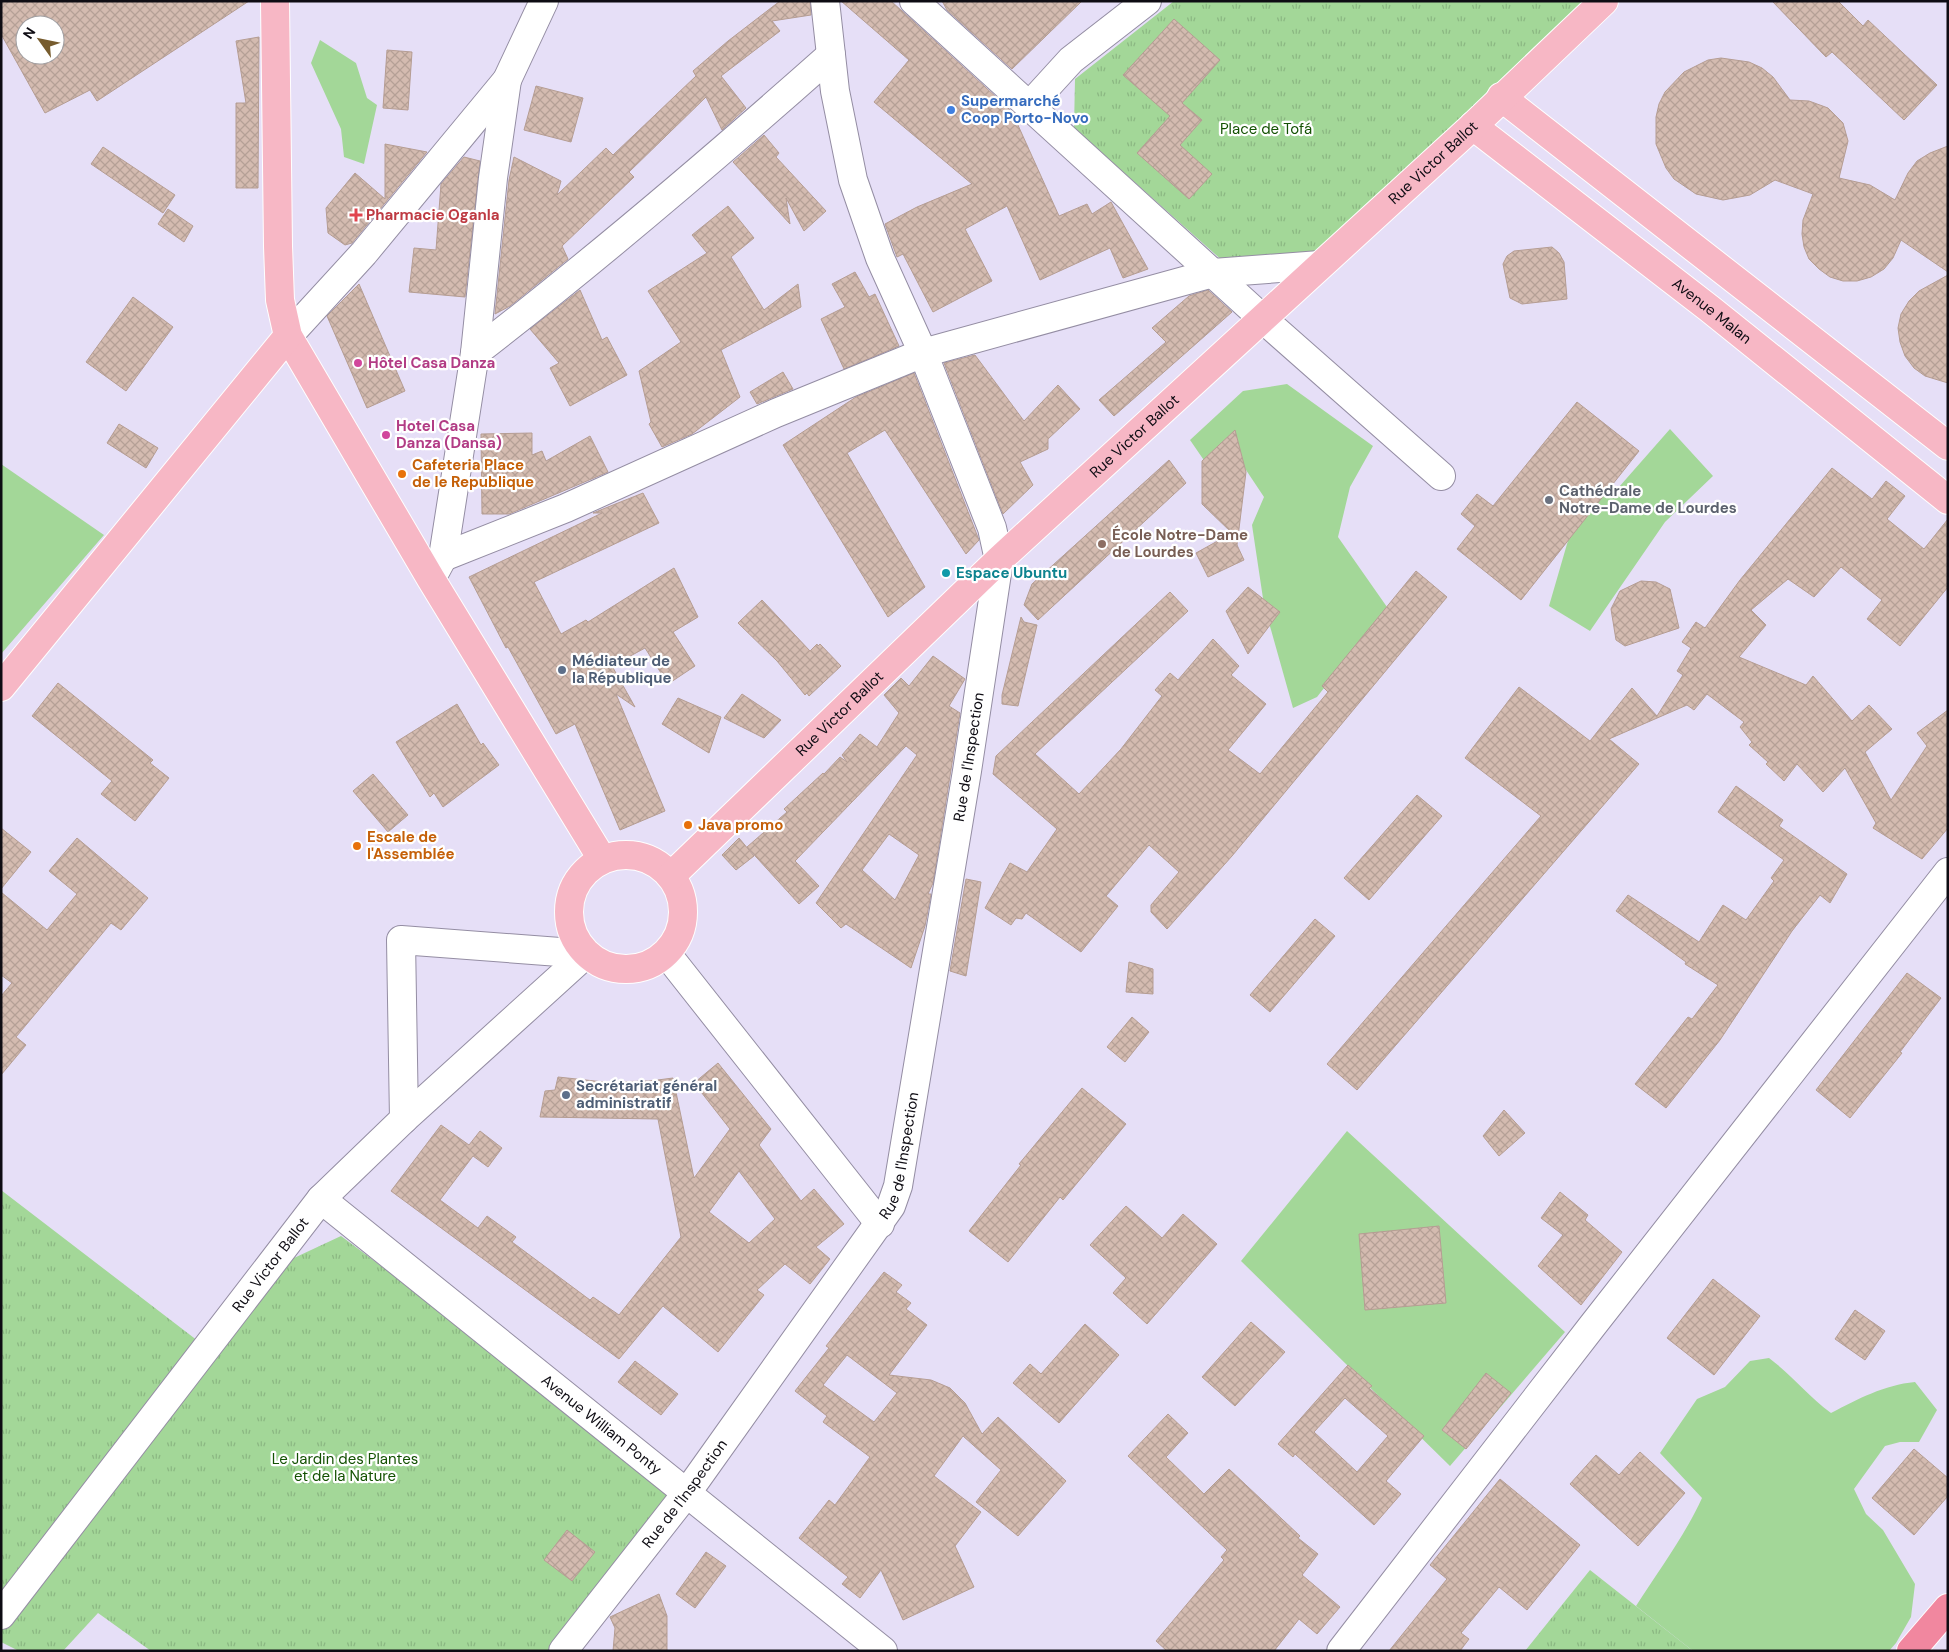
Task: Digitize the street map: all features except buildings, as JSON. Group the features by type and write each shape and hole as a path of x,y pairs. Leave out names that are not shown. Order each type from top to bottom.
{"highway":[{"path":"1911,1651 1948,1608"}],"main road":[{"path":"275,1 280,300 288,336 437,568 602,859"},
{"name":"Rue Victor Ballot","path":"671,876 999,560 1263,319 1320,264 1473,126 1501,97 1604,1"},
{"path":"1501,97 1948,446"},
{"name":"Avenue Malan","path":"1473,126 1710,309 1948,500"},
{"path":"1,687 288,336"},
{"path":"1843,415 1871,385"},
{"path":"620,855 639,856 657,864 671,876 681,898 683,916 679,932 666,953 650,964 631,970 602,965 586,954 571,931 569,903 580,877 602,859 620,855"}],"street":[{"path":"288,336 364,253 507,80 544,1"},
{"path":"825,1 835,91 853,180 880,258 923,353 992,528 999,560"},
{"path":"914,1 1263,319 1441,476"},
{"path":"1030,105 1071,60 1147,1"},
{"path":"475,353 561,287 698,173 831,55"},
{"path":"437,568 475,353 493,178 507,80"},
{"path":"437,568 776,413 923,353 1213,273 1320,264"},
{"name":"Rue de l'Inspection","path":"563,1651 686,1494 891,1206 898,1186 967,771 999,560"},
{"path":"1341,1651 1599,1317 1948,872"},
{"path":"404,1119 401,940 586,954"},
{"path":"666,953 880,1224"},
{"name":"Rue Victor Ballot","path":"1,1615 321,1199 404,1119 586,954"},
{"name":"Avenue William Ponty","path":"321,1199 686,1494 834,1609 883,1651"}],"green space":[{"name":"Place de Tofá","path":"1174,1 1586,1 1319,254 1225,263 1074,128 1075,79"},
{"path":"320,40 356,63 367,98 377,105 364,164 344,157 341,129 311,63"},
{"path":"1287,384 1373,446 1350,487 1338,537 1387,607 1317,697 1293,708 1264,605 1252,525 1264,497 1234,452 1210,469 1190,440 1243,391"},
{"path":"1670,429 1713,476 1665,522 1590,631 1549,606 1576,513 1619,487"},
{"path":"1,464 104,535 1,654"},
{"path":"1347,1131 1565,1332 1450,1466 1241,1261"},
{"path":"1,1190 198,1341 1,1594"},
{"name":"Le Jardin des Plantes et de la Nature","path":"341,1236 686,1494 563,1651 151,1651 98,1613 63,1651 19,1651 1,1642 1,1615 264,1272"},
{"path":"1769,1358 1831,1413 1882,1389 1915,1382 1937,1410 1919,1442 1900,1442 1885,1446 1854,1489 1866,1514 1883,1530 1915,1584 1911,1617 1896,1643 1889,1651 1693,1651 1636,1606 1679,1540 1702,1498 1660,1453 1697,1399 1725,1387 1750,1361"},
{"path":"1590,1570 1693,1651 1525,1651"}],"place":[{"name":"Supermarché Coop Porto-Novo","path":"951,110"},
{"name":"Pharmacie Oganla","path":"356,215"},
{"name":"Hôtel Casa Danza","path":"358,363"},
{"name":"Hotel Casa Danza (Dansa)","path":"386,435"},
{"name":"Cafeteria Place de le Republique","path":"402,474"},
{"name":"Cathédrale Notre-Dame de Lourdes","path":"1549,500"},
{"name":"École Notre-Dame de Lourdes","path":"1102,544"},
{"name":"Espace Ubuntu","path":"946,573"},
{"name":"Médiateur de la République","path":"562,670"},
{"name":"Java promo","path":"688,825"},
{"name":"Escale de l'Assemblée","path":"357,846"},
{"name":"Secrétariat général administratif","path":"566,1095"}]}
